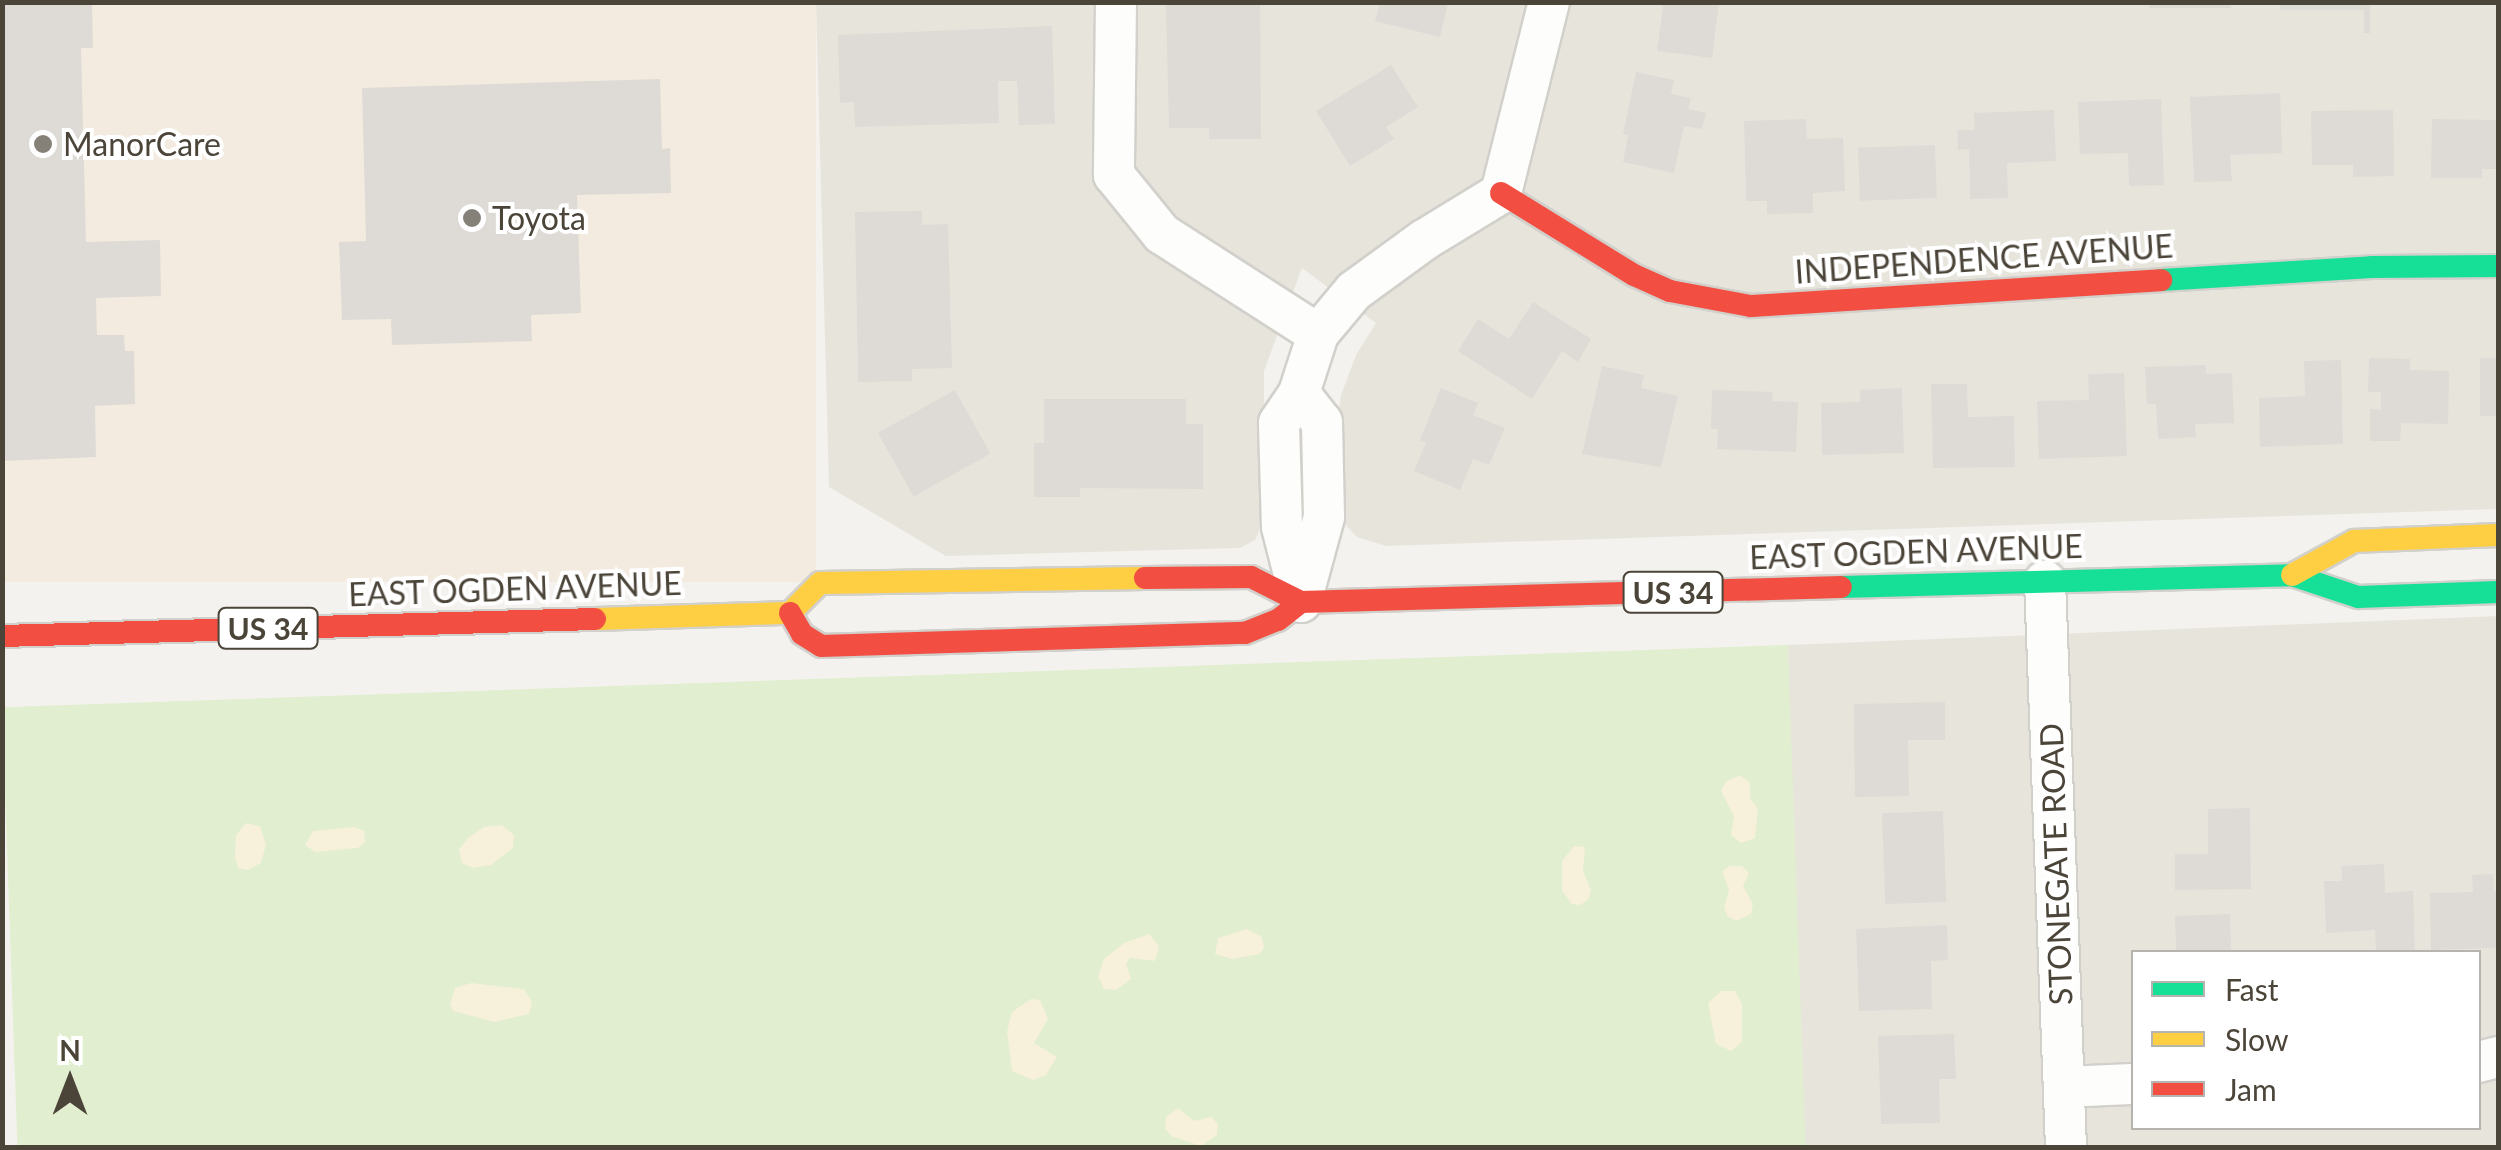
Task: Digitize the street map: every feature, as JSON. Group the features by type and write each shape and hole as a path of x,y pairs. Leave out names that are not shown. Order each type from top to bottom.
{"main road":[{"name":"INDEPENDENCE AVENUE","path":"1501,193 1634,275 1670,291 1751,306 2372,267 2498,266"},
{"name":"EAST OGDEN AVENUE","path":"2292,574 2354,541 2498,535"},
{"name":"EAST OGDEN AVENUE","path":"2,636 790,613 820,583 1250,577 1301,602 2292,574 2358,597 2498,592"},
{"name":"EAST OGDEN AVENUE","path":"790,613 802,634 821,646 1244,633 1278,620 1301,602"}],"street":[{"path":"1116,2 1114,176 1162,234 1318,334"},
{"path":"1301,602 1282,526 1279,423 1299,393 1318,334 1354,291 1424,240 1501,193 1549,2"},
{"name":"STONEGATE ROAD","path":"2046,581 2066,1148"},
{"path":"2064,1087 2131,1084"}],"shaded area":[{"path":"2,3 816,3 816,582 2,582"},
{"path":"816,3 2498,3 2498,509 1386,546 1357,537 1342,521 1337,431 1341,395 1356,355 1376,323 1302,268 1264,371 1264,520 1255,540 1240,548 946,556 829,487"},
{"path":"2498,616 2498,1147 1802,1147 1788,645"}],"green space":[{"path":"1788,645 1806,1147 17,1148 2,707"}],"sand":[{"path":"1740,775 1750,783 1750,798 1758,809 1755,838 1741,843 1731,835 1734,816 1721,791 1726,782"},
{"path":"246,823 260,826 266,845 261,863 248,870 238,868 235,857 236,835"},
{"path":"502,825 514,835 513,848 491,865 473,868 462,863 459,849 469,837 484,827"},
{"path":"354,827 364,831 365,842 358,848 315,852 305,845 313,831"},
{"path":"1574,846 1585,847 1583,871 1591,890 1588,900 1580,905 1572,904 1562,891 1562,861"},
{"path":"1742,866 1749,873 1743,886 1753,904 1751,914 1737,921 1728,917 1724,907 1729,890 1722,871"},
{"path":"1247,929 1262,937 1264,947 1260,954 1232,959 1215,954 1218,938"},
{"path":"1149,934 1159,946 1155,961 1130,958 1126,964 1131,979 1116,990 1104,989 1098,976 1104,959 1124,943"},
{"path":"471,983 524,989 532,1002 529,1014 495,1022 453,1011 450,1005 455,988"},
{"path":"1721,991 1735,991 1742,1004 1742,1042 1731,1051 1716,1044 1708,1003"},
{"path":"1031,999 1040,1000 1048,1019 1034,1043 1057,1057 1046,1075 1033,1080 1012,1071 1007,1032 1012,1012"},
{"path":"1178,1108 1194,1121 1211,1117 1218,1124 1217,1135 1201,1146 1171,1136 1165,1128 1166,1117"}],"building":[{"name":"ManorCare","path":"2,2 92,2 93,48 81,48 86,242 160,240 161,296 96,298 97,335 124,335 125,351 134,351 135,404 95,406 96,457 2,461"},
{"path":"1166,2 1260,2 1261,139 1209,139 1209,128 1169,128"},
{"path":"1656,2 1719,2 1712,58 1657,51 1663,7"},
{"path":"2149,2 2231,2 2231,8 2149,8"},
{"path":"2280,2 2370,2 2370,33 2364,33 2364,10 2280,10"},
{"path":"1380,3 1448,3 1440,37 1375,21"},
{"path":"1052,26 1055,124 1019,125 1017,81 998,81 999,123 855,127 854,102 840,103 838,35"},
{"path":"1391,65 1418,107 1386,127 1394,139 1350,166 1316,111"},
{"path":"1636,72 1674,80 1671,94 1691,98 1688,109 1706,113 1702,129 1684,126 1674,173 1623,162 1628,135 1623,134"},
{"name":"Toyota","path":"660,79 662,149 670,148 671,193 577,195 581,313 531,315 532,341 392,345 391,319 342,320 339,242 366,241 362,88"},
{"path":"2280,93 2282,153 2230,155 2232,181 2194,182 2190,97"},
{"path":"2161,99 2164,185 2129,186 2128,153 2080,154 2078,102"},
{"path":"2054,110 2056,161 2007,163 2008,198 1970,199 1969,149 1958,150 1957,130 1975,130 1974,113"},
{"path":"2393,110 2394,176 2353,177 2353,165 2312,165 2311,111"},
{"path":"1806,119 1807,139 1843,138 1845,191 1813,193 1813,213 1767,214 1767,201 1746,201 1744,121"},
{"path":"2432,119 2498,120 2498,169 2482,169 2482,178 2431,178"},
{"path":"1935,145 1937,198 1860,201 1858,148"},
{"path":"922,211 922,225 948,224 952,368 912,369 912,381 858,382 855,212"},
{"path":"1533,302 1591,339 1578,362 1562,351 1532,399 1458,351 1478,319 1509,339"},
{"path":"2369,358 2410,359 2410,370 2449,371 2448,424 2401,423 2400,441 2370,441 2370,409 2381,410 2381,392 2368,392"},
{"path":"2480,358 2498,358 2498,416 2480,416"},
{"path":"2341,360 2343,444 2260,447 2259,398 2305,396 2304,361"},
{"path":"2206,365 2206,374 2232,373 2234,423 2195,424 2196,437 2158,439 2156,404 2147,404 2145,367"},
{"path":"1602,366 1644,375 1641,388 1678,396 1661,467 1582,454"},
{"path":"2124,373 2127,456 2039,459 2037,401 2089,400 2088,374"},
{"path":"1931,384 1967,384 1968,417 2014,416 2015,467 1933,468"},
{"path":"1441,388 1478,403 1473,415 1505,428 1489,465 1473,459 1460,490 1414,471 1426,443 1420,440"},
{"path":"1902,388 1904,453 1822,455 1821,403 1860,402 1860,390"},
{"path":"955,390 990,454 913,497 878,433"},
{"path":"1712,390 1773,392 1772,401 1798,402 1796,452 1717,449 1718,429 1711,429"},
{"path":"1044,399 1186,399 1186,424 1203,424 1203,489 1080,488 1080,497 1034,497 1034,443 1044,443"},
{"path":"1945,702 1945,740 1908,740 1909,796 1855,797 1854,704"},
{"path":"2250,808 2251,889 2175,890 2175,854 2208,854 2208,809"},
{"path":"1943,811 1946,902 1885,904 1882,813"},
{"path":"2384,864 2385,893 2413,891 2415,950 2376,950 2375,930 2326,933 2324,881 2342,881 2341,866"},
{"path":"2493,874 2494,891 2498,891 2498,948 2431,950 2430,893 2473,892 2472,875"},
{"path":"2230,914 2231,950 2176,950 2175,916"},
{"path":"1947,925 1948,960 1931,961 1932,1009 1859,1011 1856,929"},
{"path":"1954,1034 1956,1079 1939,1079 1940,1123 1881,1124 1878,1036"}],"traffic: fast":[{"path":"2161,280 2372,267 2498,266"},
{"path":"1841,587 2292,575 2358,597 2498,592"}],"traffic: slow":[{"path":"2292,575 2354,541 2498,535"},
{"path":"595,619 790,613 820,583 1145,578"}],"traffic: jam":[{"path":"1501,193 1634,275 1670,291 1751,306 2161,280"},
{"path":"1145,578 1251,577 1301,602 1841,587"},
{"path":"790,613 802,634 821,646 1245,633 1278,620 1301,602"},
{"path":"2,636 595,619"}],"place":[{"name":"ManorCare","path":"43,144"},
{"name":"Toyota","path":"472,218"}]}
